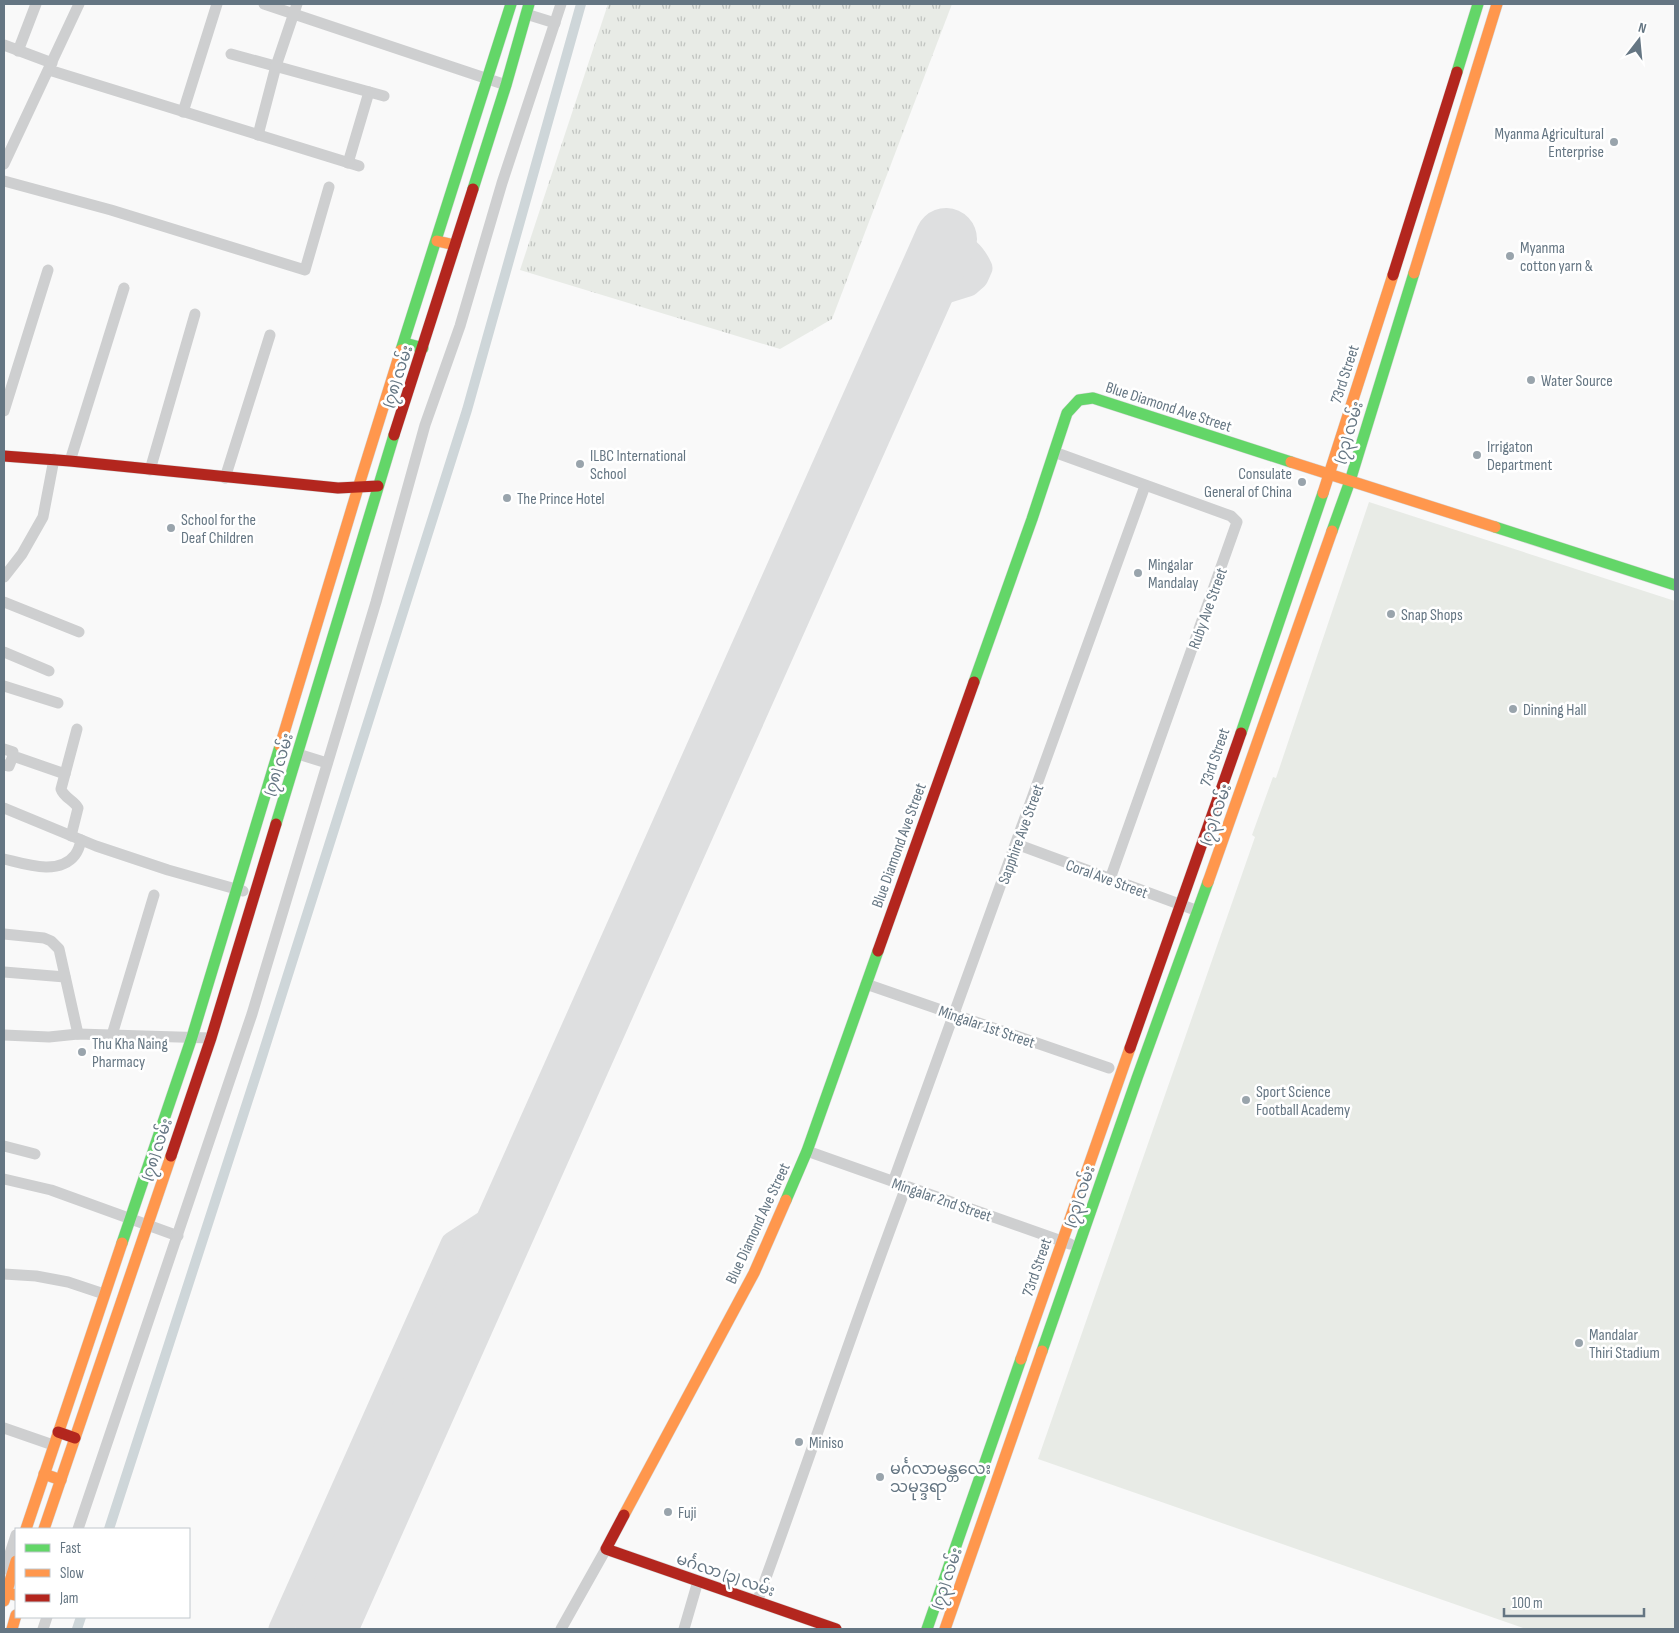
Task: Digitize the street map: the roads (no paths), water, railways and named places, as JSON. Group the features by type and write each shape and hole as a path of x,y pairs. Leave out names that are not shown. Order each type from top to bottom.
{"main road":[{"name":"(၇၈) လမ်း","path":"26,1528 44,1474 50,1444 58,1432 192,1038 358,488 511,4"},
{"name":"73rd Street","path":"926,1629 1289,595 1330,474 1478,4"},
{"name":"(၇၃) လမ်း","path":"945,1629 1078,1247 1350,481 1497,4"},
{"name":"(၇၈) လမ်း","path":"44,1528 211,1038 378,486 506,85 526,7"},
{"path":"437,241 455,245"},
{"path":"405,343 423,348"},
{"name":"Blue Diamond Ave Street","path":"606,1549 754,1273 807,1151 1067,413 1079,400 1093,398 1675,585"},
{"path":"4,456 70,460 225,478 338,488 378,486"},
{"path":"1289,595 1308,602"},
{"path":"58,1432 75,1438"},
{"path":"44,1474 61,1480"},
{"name":"မင်္ဂလာ (၃) လမ်း","path":"606,1549 836,1629"},
{"path":"9,1596 15,1566"}],"street":[{"path":"18,51 36,4"},
{"path":"4,164 78,4"},
{"path":"183,112 217,4"},
{"path":"264,4 295,9 352,32 506,85"},
{"path":"78,1528 252,1014 376,602 425,425 460,326 502,183 561,4"},
{"path":"526,7 555,23"},
{"path":"258,135 276,66 295,9"},
{"path":"4,46 50,66 183,112 353,164 369,92"},
{"path":"231,54 384,96"},
{"path":"4,181 111,210 305,270 329,187"},
{"path":"4,410 48,270"},
{"path":"70,460 124,288"},
{"path":"150,470 195,314"},
{"path":"225,478 270,334"},
{"name":"Ruby Ave Street","path":"1054,452 1231,516 1236,519 1237,524 1110,879"},
{"path":"4,578 22,554 43,516 54,459"},
{"name":"Sapphire Ave Street","path":"893,1182 1146,486"},
{"path":"4,602 79,632"},
{"path":"4,652 49,671"},
{"path":"4,686 58,703"},
{"path":"4,859 53,867 66,863 76,854 78,808 76,803 62,794 61,789 77,729"},
{"path":"4,765 9,766 8,752 65,774"},
{"path":"298,754 327,763"},
{"path":"4,808 76,838 168,870 255,895"},
{"name":"Coral Ave Street","path":"1016,844 1198,911"},
{"path":"112,1035 154,895"},
{"path":"4,934 44,938 51,941 59,949 78,1034"},
{"path":"4,972 65,976"},
{"name":"Mingalar 1st Street","path":"866,984 1108,1068"},
{"path":"4,1036 49,1037 78,1034 211,1038"},
{"path":"4,1146 35,1154"},
{"name":"Mingalar 2nd Street","path":"807,1151 1078,1247"},
{"path":"4,1179 51,1190 178,1236"},
{"path":"757,1602 802,1480 871,1279 906,1187"},
{"path":"4,1274 36,1276 68,1282 104,1294"},
{"path":"4,1428 50,1444 18,1528"},
{"path":"4,1573 15,1538"},
{"path":"561,1629 606,1549"},
{"path":"684,1629 698,1581"}],"waterway":[{"path":"109,1528 259,1066 467,410 581,4"},
{"path":"77,1629 81,1618"}],"place":[{"name":"Myanma Agricultural Enterprise","path":"1614,142"},
{"name":"Myanma cotton yarn &","path":"1510,256"},
{"name":"Water Source","path":"1531,380"},
{"name":"Irrigaton Department","path":"1477,455"},
{"name":"ILBC International School","path":"580,464"},
{"name":"Consulate General of China","path":"1302,482"},
{"name":"The Prince Hotel","path":"507,498"},
{"name":"School for the Deaf Children","path":"171,528"},
{"name":"Mingalar Mandalay","path":"1138,573"},
{"name":"Snap Shops","path":"1391,614"},
{"name":"Dinning Hall","path":"1513,709"},
{"name":"Thu Kha Naing Pharmacy","path":"82,1052"},
{"name":"Sport Science Football Academy","path":"1246,1100"},
{"name":"Mandalar Thiri Stadium","path":"1579,1343"},
{"name":"Miniso","path":"799,1442"},
{"name":"မင်္ဂလာမန္တလေး သမုဒ္ဒရာ","path":"880,1477"},
{"name":"Fuji","path":"668,1512"}]}
